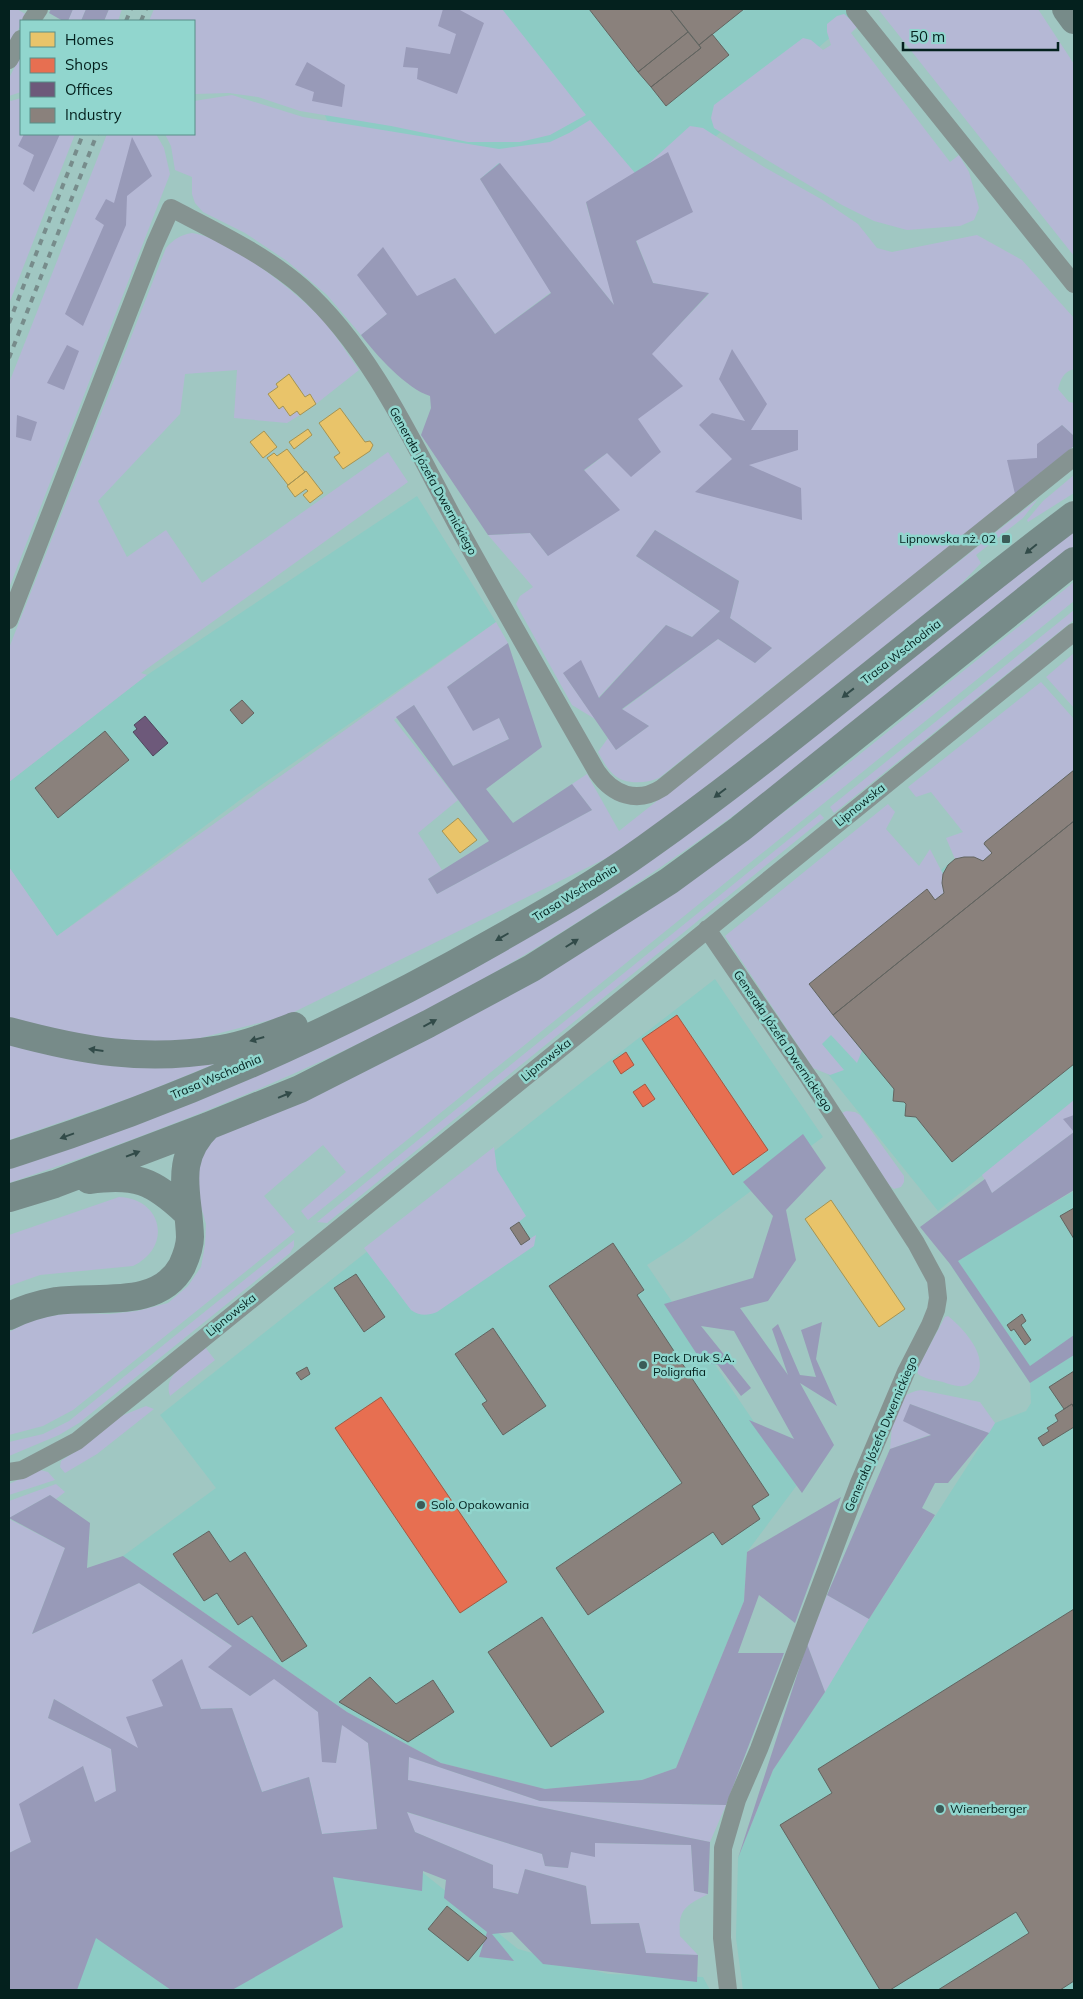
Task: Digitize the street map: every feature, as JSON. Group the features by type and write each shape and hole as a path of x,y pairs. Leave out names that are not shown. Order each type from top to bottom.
{"main road":[{"path":"1066,9 1074,20"},
{"name":"Trasa Wschodnia","path":"9,1155 63,1138 222,1077 354,1016 452,966 536,918 645,849 728,787 1073,516"},
{"path":"9,1198 55,1184 208,1126 300,1088 428,1024 532,968 669,881 740,829 1074,561"},
{"path":"9,1031 80,1048 120,1054 157,1056 223,1049 306,1022 354,1016"},
{"path":"9,1316 22,1310 56,1301 117,1298 153,1292 173,1279 186,1257 190,1243 190,1225 186,1212 184,1185 186,1163 195,1142 208,1126"},
{"path":"55,1184 108,1178 133,1178 155,1187 186,1212"}],"street":[{"path":"855,11 1074,284"},
{"path":"9,60 20,41"},
{"name":"Generała Józefa Dwernickiego","path":"9,620 155,244 171,208 239,243 284,272 310,295 342,330 384,392 597,772 612,788 627,795 650,795 662,788 1074,457"},
{"name":"Lipnowska","path":"9,1472 22,1470 77,1441 1074,632"},
{"name":"Generała Józefa Dwernickiego","path":"707,929 810,1078 916,1243 936,1280 938,1298 930,1325 906,1372 859,1483 759,1749 736,1800 723,1848 722,1938 728,1990"}],"shaded area":[{"path":"9,9 17,9 27,15 24,20 20,20 20,27 9,45"},
{"path":"51,9 73,9 68,20 61,20 49,13"},
{"path":"73,9 86,9 81,20 68,20"},
{"path":"86,9 109,9 104,20 81,20"},
{"path":"109,9 122,9 118,20 104,20"},
{"path":"154,9 502,9 586,115 550,135 520,142 468,142 391,126 300,111 258,97 229,93 195,94 195,20 149,20"},
{"path":"332,9 863,9 641,201 340,153 308,72"},
{"path":"443,9 458,9 484,23 457,94 417,79 418,68 403,67 406,47 450,54 456,34 438,26"},
{"path":"878,9 1038,9 1074,64 1074,256"},
{"path":"844,14 858,26 851,33 950,162 959,155 969,172 979,208 974,220 960,226 907,230 874,221 842,205 714,128 711,118 714,105 803,38 811,40 823,50 831,45 827,24 837,16"},
{"path":"20,57 20,92 9,96 9,78"},
{"path":"307,62 345,85 342,107 312,101 314,92 295,85"},
{"path":"232,95 303,117 499,149 550,142 590,120 635,173 586,203 615,306 499,163 480,179 551,292 495,334 455,278 387,314 361,335 327,295 287,261 245,233 203,212 195,203 192,194 192,177 175,170 171,146 166,135 195,135 195,101"},
{"path":"20,98 20,135 75,135 9,304 9,100"},
{"path":"690,126 703,128 764,167 821,199 858,224 877,248 892,252 977,235 1022,260 1074,318 1074,369 1063,376 1058,389 1069,402 1074,403 1074,436 1062,425 1015,494 659,778 634,782 622,780 612,773 598,752 608,738 616,750 649,726 622,710 718,639 755,663 772,648 730,618 739,581 655,530 636,556 720,611 692,637 666,625 598,698 563,673 595,719 572,705 516,604 520,596 533,587 488,535 530,533 548,556 584,471 607,453 638,419 651,354 709,294 653,283 636,240 668,153 647,165"},
{"path":"24,135 60,135 34,192 23,184 34,155 18,146"},
{"path":"107,135 157,135 164,148 170,174 9,588 9,383"},
{"path":"132,137 152,176 127,196 126,225 83,326 65,314 104,225 95,219 106,199 114,203"},
{"path":"668,152 693,212 636,241 653,283 709,293 652,354 683,386 638,419 661,452 631,477 607,453 584,470 620,510 548,556 530,533 488,535 421,435 431,408 430,396 402,379 374,352 361,335 387,314 357,275 383,247 417,296 455,278 495,334 551,293 480,179 500,163 614,305 586,202"},
{"path":"192,233 207,237 241,254 292,291 323,320 359,370 316,404 310,395 305,397 289,374 276,383 278,387 269,394 279,409 283,406 297,411 300,415 287,423 234,418 237,370 185,374 180,414 98,501 127,557 166,530 202,583 388,452 408,482 141,673 147,675 9,782 9,648 166,248 178,238"},
{"path":"67,345 79,351 64,390 47,383"},
{"path":"732,349 767,404 751,430 798,430 798,450 749,465 801,488 802,520 695,492 732,459 699,425 712,413 745,421 719,379"},
{"path":"17,415 37,422 31,441 16,437"},
{"path":"1062,425 1074,436 1074,446 1015,494 1007,460 1037,458 1037,444"},
{"path":"1074,475 1074,493 1028,522 1027,520 1043,501"},
{"path":"417,496 496,622 244,797 57,936 9,867 9,782 147,675"},
{"path":"1038,499 1023,518 976,555 981,563 939,607 629,847 286,1016 177,1044 95,1040 9,1018 9,867 57,936 496,622 508,643 447,687 499,718 509,739 453,766 414,705 394,720 458,800 418,833 442,870 428,879 437,894 592,810 572,784 587,774 619,831"},
{"path":"1074,528 1074,548 824,748 695,843 629,889 562,932 430,1008 293,1074 152,1132 9,1183 9,1167 452,976"},
{"path":"655,530 739,581 730,618 772,648 755,663 718,639 622,709 649,726 616,750 563,673 581,660 599,698 666,625 692,637 720,611 636,556"},
{"path":"1074,582 1074,601 308,1220 301,1211 346,1172 323,1145 264,1196 295,1232 73,1410 43,1426 9,1435 9,1332 34,1319 69,1313 109,1314 137,1311 168,1303 188,1286 201,1267 206,1224 193,1179 204,1149 216,1137 708,867 824,783"},
{"path":"1074,610 1074,620 834,813 830,807"},
{"path":"508,643 542,747 486,789 513,823 572,784 592,810 437,894 428,879 489,841 396,717 414,705 453,766 509,739 499,718 473,731 447,687"},
{"path":"1074,653 1074,708 1046,677"},
{"path":"1041,682 1074,719 1074,770 985,842 984,844 992,853 983,861 969,857 955,859 946,838 963,832 931,792 916,797 908,787"},
{"path":"1074,761 1074,1101 938,1211 774,1007"},
{"path":"888,804 895,812 886,829 919,866 930,849 943,874 944,893 935,900 927,890 809,984 862,1051 857,1063 831,1035 822,1044 844,1070 830,1075 813,1068 725,936"},
{"path":"820,814 824,818 327,1223 317,1222"},
{"path":"715,979 823,1137 683,1242 647,1265 797,1485 747,1552 744,1601 676,1768 642,1780 545,1789 441,1763 347,1712 123,1556 216,1488 160,1415"},
{"path":"9,1042 249,1050 136,1096 9,1140"},
{"path":"1074,1100 1074,1132 992,1193 982,1175"},
{"path":"846,1111 855,1112 860,1115 904,1176 904,1182 901,1187 894,1189 889,1185 842,1113"},
{"path":"1074,1115 1074,1132 1063,1119"},
{"path":"1074,1132 1074,1190 958,1261 1030,1366 1074,1335 1074,1355 1030,1383 950,1264 920,1227 985,1179 992,1193"},
{"path":"803,1134 826,1168 786,1210 796,1260 768,1301 740,1308 788,1375 772,1329 778,1324 800,1375 816,1377 801,1330 822,1322 816,1359 837,1406 800,1383 834,1445 802,1493 749,1420 794,1439 734,1331 701,1326 751,1388 741,1396 718,1365 702,1362 664,1304 753,1278 773,1216 743,1182"},
{"path":"494,1147 497,1170 526,1216 519,1222 521,1244 536,1235 534,1246 437,1312 424,1315 414,1312 364,1248"},
{"name":"Wienerberger","path":"1074,1191 1074,1990 743,1990 736,1938 738,1858 773,1770 825,1692 869,1619 995,1423 1026,1411 1031,1403 1030,1383 950,1264"},
{"path":"119,1197 133,1199 145,1205 153,1214 157,1224 158,1236 154,1247 146,1257 133,1266 40,1275 9,1286 9,1235"},
{"path":"294,1240 294,1246 290,1253 79,1423 59,1435 9,1456 9,1442 43,1434 69,1421"},
{"path":"948,1316 968,1336 978,1353 979,1370 973,1381 965,1386 953,1385 918,1374 917,1369 945,1317"},
{"path":"205,1347 215,1360 170,1396 170,1381 179,1368"},
{"path":"921,1390 980,1402 995,1423 989,1433 910,1404 932,1434 890,1449 893,1420 898,1404 904,1397"},
{"path":"910,1404 989,1433 948,1483 935,1483 922,1508 935,1515 869,1619 827,1595 890,1449 931,1435 903,1421"},
{"path":"146,1406 154,1409 97,1454 65,1473 60,1467 61,1461 92,1440 121,1416"},
{"path":"40,1470 48,1472 55,1480 9,1495 9,1484"},
{"path":"56,1484 65,1492 56,1499 50,1495 9,1518 9,1501"},
{"path":"50,1495 90,1523 87,1568 123,1556 347,1712 441,1763 545,1789 642,1780 676,1768 744,1601 747,1552 841,1497 795,1623 759,1595 738,1653 784,1653 726,1805 540,1801 409,1757 408,1780 710,1842 708,1894 694,1891 691,1845 595,1843 595,1857 571,1852 568,1868 545,1866 542,1854 407,1812 415,1832 493,1865 493,1888 518,1894 525,1869 586,1886 591,1924 639,1923 646,1953 698,1955 697,1982 543,1964 512,1932 492,1934 514,1961 479,1957 487,1932 444,1898 446,1880 423,1871 422,1891 333,1877 343,1927 232,1990 171,1990 96,1938 77,1990 9,1990 9,1853 31,1842 19,1804 83,1766 95,1802 116,1791 111,1749 48,1718 54,1699 138,1748 126,1717 163,1706 152,1680 182,1659 201,1709 232,1708 262,1792 309,1777 322,1834 377,1829 368,1743 342,1725 336,1763 322,1762 318,1712 274,1679 250,1696 208,1667 232,1646 139,1583 32,1634 65,1548 9,1518"},
{"path":"9,1519 65,1548 32,1634 139,1583 233,1647 209,1667 250,1696 274,1678 318,1712 336,1763 342,1724 368,1743 377,1829 322,1834 309,1777 262,1792 232,1708 201,1709 181,1659 163,1706 139,1749 54,1699 48,1718 111,1749 116,1792 95,1802 83,1766 31,1842 9,1853"},
{"path":"827,1595 869,1619 825,1692 807,1644"},
{"path":"807,1644 825,1692 773,1770 738,1858"},
{"path":"182,1680 518,1949 608,1974 703,1977 710,1990 69,1990"},
{"path":"409,1757 540,1801 726,1805 710,1842 408,1780"},
{"path":"406,1812 542,1854 545,1866 567,1868 571,1852 595,1843 691,1845 694,1891 708,1894 685,1909 680,1920 680,1936 698,1955 646,1953 639,1923 591,1924 586,1886 525,1869 519,1894 493,1888 493,1865 415,1832"}],"building: Homes":[{"path":"289,374 305,397 310,394 316,404 300,415 297,411 290,416 283,406 279,409 268,394 278,387 276,384"},
{"path":"340,408 365,442 370,441 373,445 370,451 343,469 334,457 340,453 319,423"},
{"path":"308,429 312,435 294,449 289,442"},
{"path":"264,431 277,447 263,458 250,442"},
{"path":"287,449 305,472 288,485 267,458 274,453 277,456"},
{"path":"306,471 323,493 310,503 303,495 308,491 306,489 295,497 287,486"},
{"path":"458,818 477,840 460,853 442,831"},
{"path":"831,1200 905,1309 879,1327 805,1219"}],"building: Shops":[{"path":"677,1015 768,1150 733,1175 642,1039"},
{"path":"626,1052 634,1065 621,1074 613,1061"},
{"path":"645,1084 655,1099 643,1107 633,1092"},
{"name":"Solo Opakowania","path":"381,1397 507,1582 460,1613 335,1428"}],"building: Offices":[{"path":"145,716 168,743 153,756 133,732 137,729 134,725"}],"building: Industry":[{"path":"589,9 670,9 688,32 638,72"},
{"path":"670,9 744,9 699,45"},
{"path":"688,32 701,48 651,87 638,72"},
{"path":"712,34 729,55 666,106 651,87 701,48 699,45"},
{"path":"242,700 254,713 242,724 230,710"},
{"path":"105,731 129,760 58,818 35,788"},
{"path":"1074,770 1074,821 833,1015 809,984 927,889 935,900 944,893 943,874 948,865 955,859 964,857 974,857 983,861 992,853 984,844 985,842"},
{"path":"1074,821 1074,1064 952,1162 916,1117 905,1116 906,1104 893,1101 894,1089 833,1015"},
{"path":"1074,1208 1074,1239 1060,1216"},
{"path":"519,1222 530,1239 521,1245 510,1228"},
{"name":"Pack Druk S.A. Poligrafia","path":"613,1243 644,1290 637,1295 769,1495 752,1506 760,1519 722,1545 713,1532 588,1615 556,1568 682,1483 549,1286"},
{"path":"356,1274 385,1317 364,1332 334,1288"},
{"path":"1022,1314 1026,1321 1021,1325 1031,1340 1025,1345 1014,1329 1011,1331 1007,1325"},
{"path":"493,1328 546,1406 503,1435 482,1404 487,1401 455,1354"},
{"path":"307,1367 310,1374 301,1380 296,1373"},
{"path":"1074,1371 1074,1408 1072,1404 1064,1409 1049,1387"},
{"path":"1072,1404 1074,1408 1074,1427 1043,1446 1038,1438 1049,1431 1047,1428 1058,1421 1055,1415"},
{"path":"209,1531 230,1562 245,1552 307,1646 282,1662 252,1616 238,1625 217,1593 204,1601 173,1554"},
{"name":"Wienerberger","path":"1074,1609 1074,1981 1060,1990 938,1990 1029,1933 1016,1912 890,1990 880,1990 780,1825 832,1793 818,1769"},
{"path":"542,1617 604,1712 551,1747 488,1652"},
{"path":"370,1677 396,1704 433,1680 454,1712 408,1742 339,1702"},
{"path":"447,1906 487,1938 468,1961 428,1929"}],"railway":[{"path":"126,20 131,9"},
{"path":"141,20 146,9"},
{"path":"9,323 83,135"},
{"path":"9,358 97,135"}],"place":[{"name":"Lipnowska nż. 02","path":"1006,539"},
{"name":"Pack Druk S.A. Poligrafia","path":"643,1365"},
{"name":"Solo Opakowania","path":"421,1505"},
{"name":"Wienerberger","path":"940,1809"}]}
